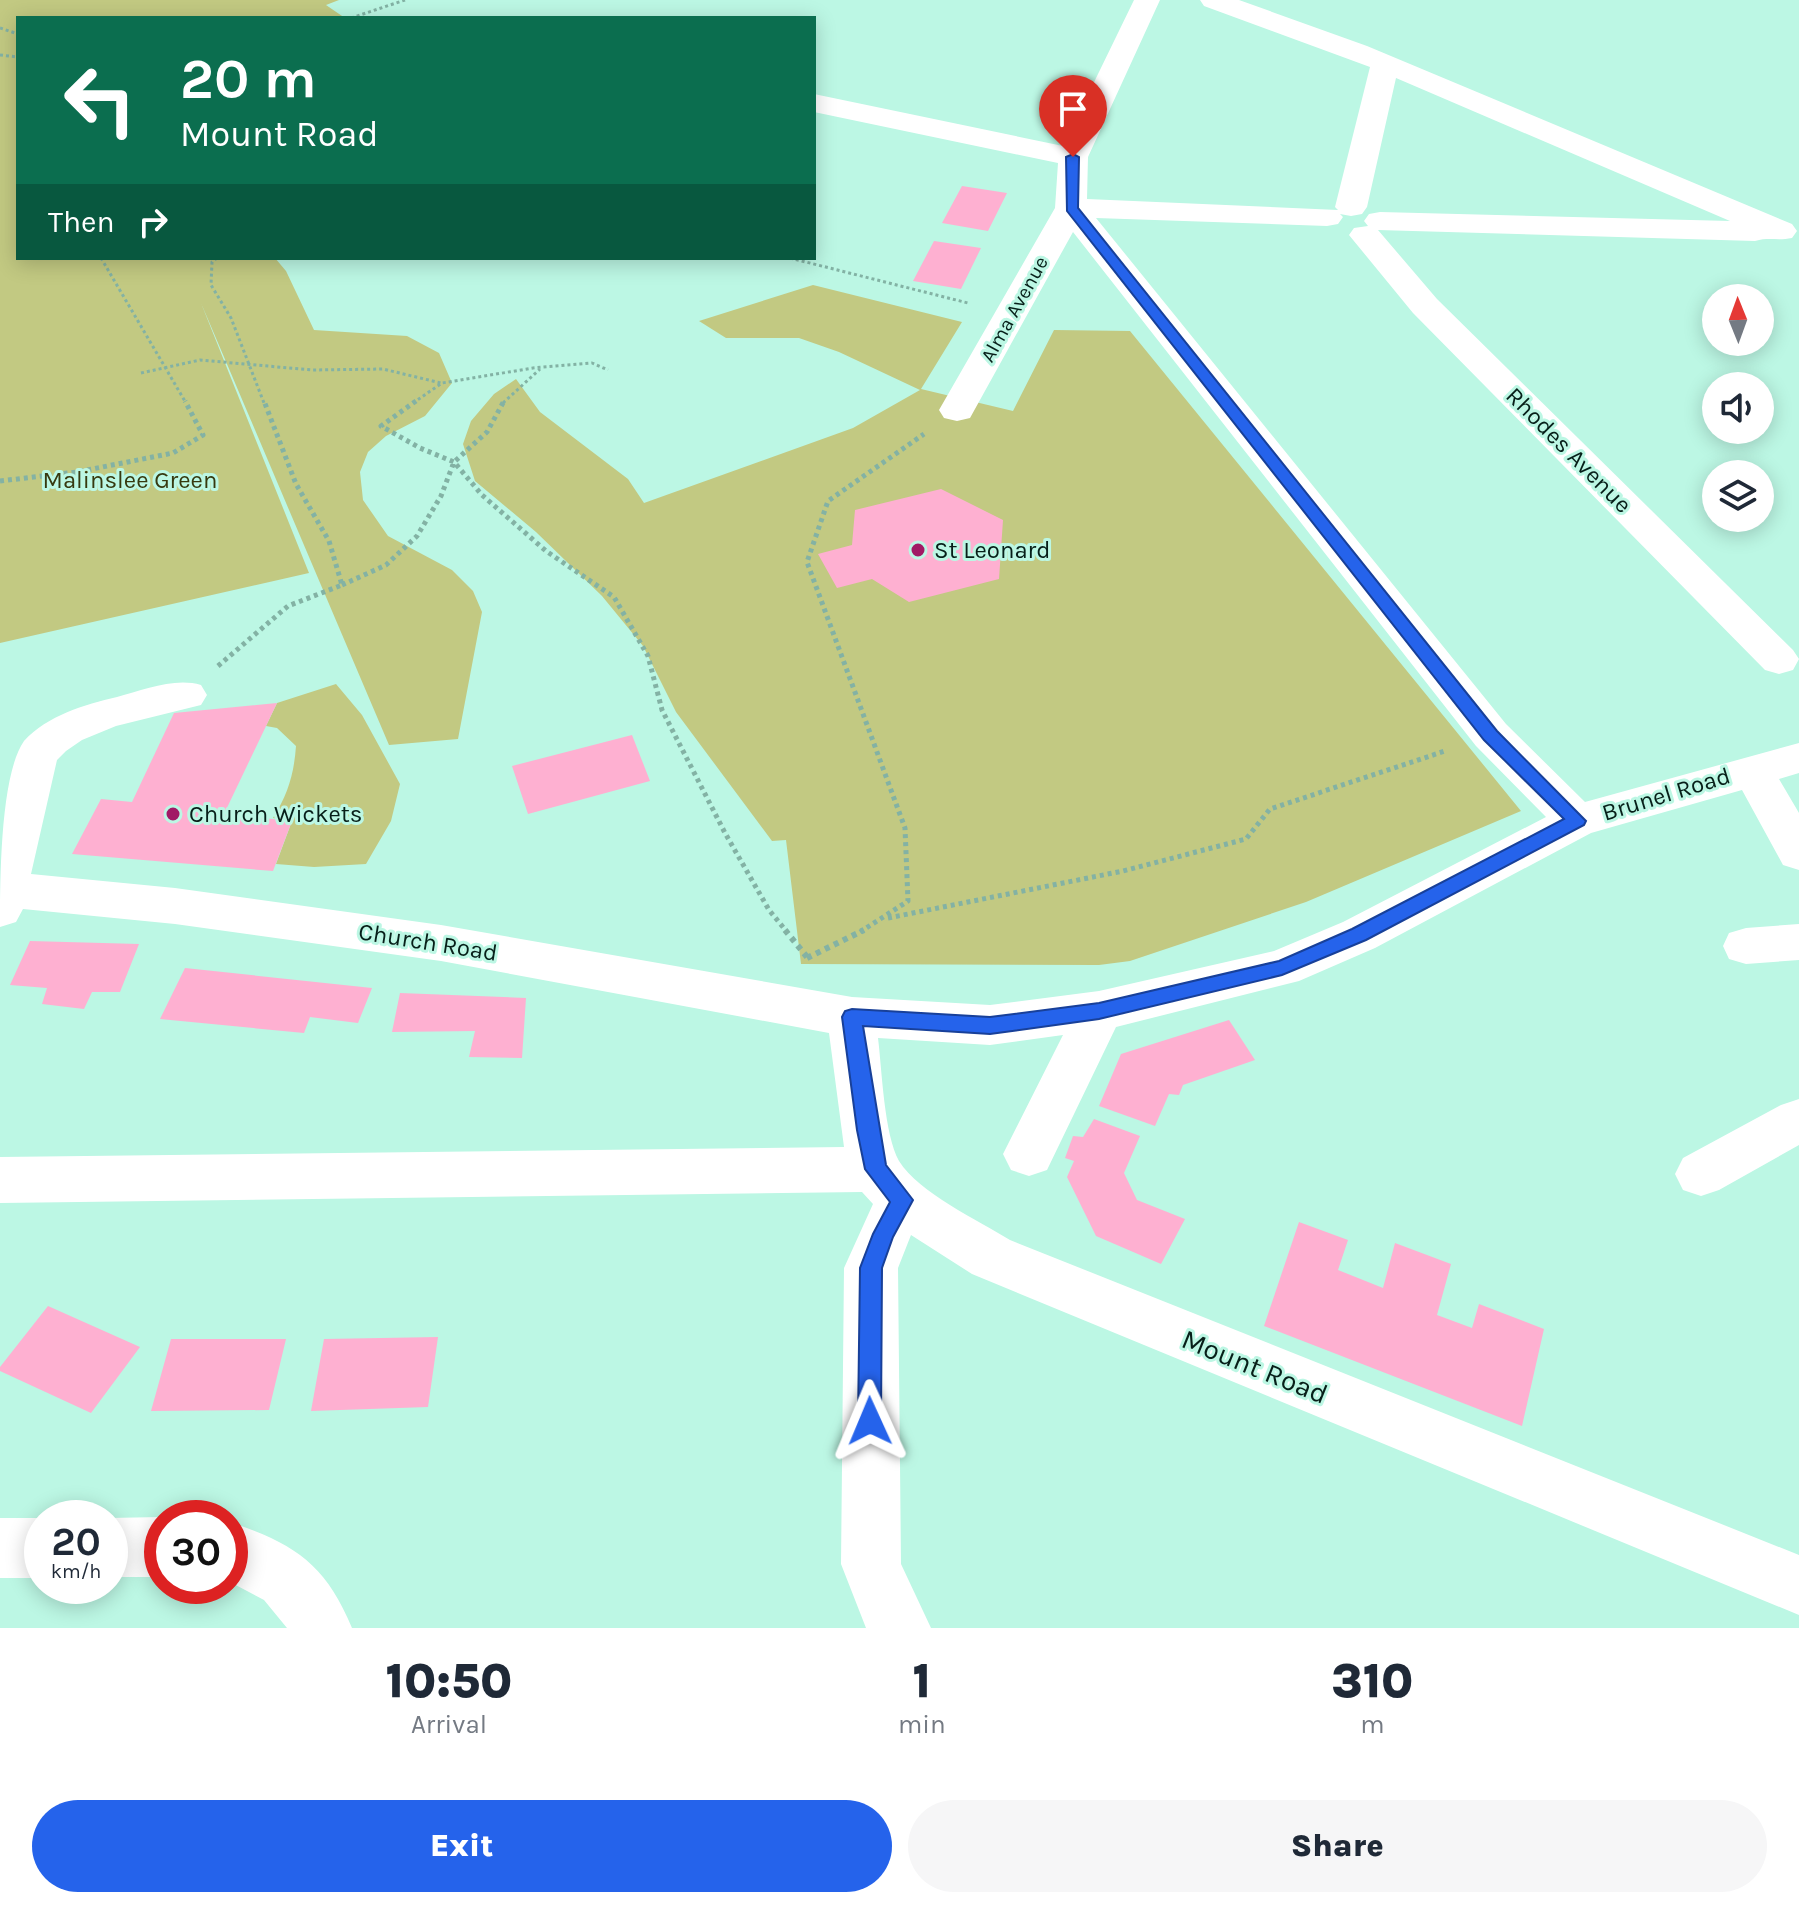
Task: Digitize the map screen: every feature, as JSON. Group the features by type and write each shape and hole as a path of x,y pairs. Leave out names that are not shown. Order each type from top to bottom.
{"street":[{"name":"Alma Avenue","path":"957,410 1071,208 1073,157 1147,0"},
{"path":"1071,208 1356,220 1781,231 1385,64 1277,21 1213,0"},
{"path":"1356,220 1385,64"},
{"path":"816,103 1073,157"},
{"path":"1071,208 1491,735 1577,821"},
{"name":"Rhodes Avenue","path":"1356,220 1425,306 1779,660"},
{"path":"2,896 37,754 49,740 82,723 186,695"},
{"name":"Brunel Road","path":"852,1017 990,1025 1099,1011 1282,968 1359,935 1577,821 1799,758"},
{"path":"1752,769 1799,853"},
{"name":"Church Road","path":"2,896 188,908 425,941 852,1017"},
{"path":"1746,946 1799,942"},
{"path":"1029,1154 1099,1011"},
{"path":"852,1017 865,1117 889,1185 873,1260 868,1312 871,1564 882,1597 900,1628"},
{"path":"1701,1174 1799,1120"},
{"path":"0,1180 889,1185"},
{"name":"Mount Road","path":"889,1185 991,1257 1799,1585"},
{"path":"0,1548 24,1548"},
{"path":"248,1558 266,1564 291,1583 308,1604 321,1628"}],"path":[{"path":"357,16 405,0"},
{"path":"0,481 77,472 173,453 203,435 167,367 102,260"},
{"path":"214,260 211,285 231,318 296,484 329,541 342,585"},
{"path":"798,260 1011,314"},
{"path":"141,373 200,360 248,367 383,369 442,383 592,363 608,370"},
{"path":"186,695 288,606 386,565 417,536 441,496 454,462 487,432 506,398 542,368"},
{"path":"442,383 381,426 420,448 454,462 482,495 546,551 614,597 648,656 662,710 725,833 769,910 807,957"},
{"path":"799,961 883,919 908,901 905,828 807,562 828,501 957,410"},
{"path":"883,919 1123,871 1246,839 1270,809 1491,735"}],"green space":[{"name":"Malinslee Green","path":"0,0 339,0 326,5 342,16 16,16 16,260 277,260 286,271 314,330 407,336 439,353 452,383 425,416 386,436 368,452 360,472 363,500 388,536 452,570 473,591 482,612 458,739 389,745 201,303 309,573 0,643"},
{"path":"813,285 962,322 921,389 1013,411 1054,330 1130,331 1521,811 1306,902 1130,961 1099,965 801,964 786,840 772,841 676,712 643,646 602,596 536,532 475,481 463,444 471,421 494,394 516,379 540,412 628,479 644,503 853,428 920,390 839,352 799,338 726,338 699,321"},
{"path":"336,684 362,715 400,784 391,821 366,864 314,867 276,864 292,821 273,818 289,784 296,746 277,728 266,726 277,703"}],"building":[{"path":"962,186 1007,193 988,231 942,223"},
{"path":"934,241 981,248 961,289 913,281"},
{"name":"St Leonard","path":"941,489 1003,520 999,579 909,602 872,579 837,588 818,554 852,545 855,510"},
{"path":"277,703 224,814 292,821 273,871 72,854 101,799 132,802 174,713"},
{"path":"632,735 650,781 528,814 512,766"},
{"path":"30,941 139,944 120,992 92,992 84,1009 42,1004 47,988 10,985"},
{"path":"185,968 372,988 358,1023 310,1017 304,1033 160,1019"},
{"path":"400,993 526,998 522,1058 469,1057 475,1031 392,1032"},
{"path":"1229,1020 1255,1060 1183,1085 1179,1095 1169,1094 1155,1126 1099,1106 1121,1054"},
{"path":"1094,1119 1140,1136 1124,1173 1137,1200 1185,1219 1161,1264 1096,1236 1067,1177 1074,1161 1065,1158 1073,1136 1083,1137"},
{"path":"1299,1222 1348,1240 1338,1270 1383,1288 1395,1243 1451,1264 1437,1315 1472,1328 1479,1304 1544,1329 1522,1426 1264,1326"},
{"path":"48,1306 140,1347 91,1413 0,1371"},
{"path":"438,1337 428,1407 311,1411 324,1339"},
{"path":"171,1339 286,1339 269,1410 151,1411"}],"place":[{"name":"St Leonard","path":"918,550"},
{"name":"Church Wickets","path":"173,814"}],"route":[{"path":"870,1421 868,1312 871,1268 875,1252 903,1200 876,1169 867,1130 852,1017 990,1025 1099,1011 1282,968 1359,935 1577,821 1491,735 1071,208 1073,157"}]}
